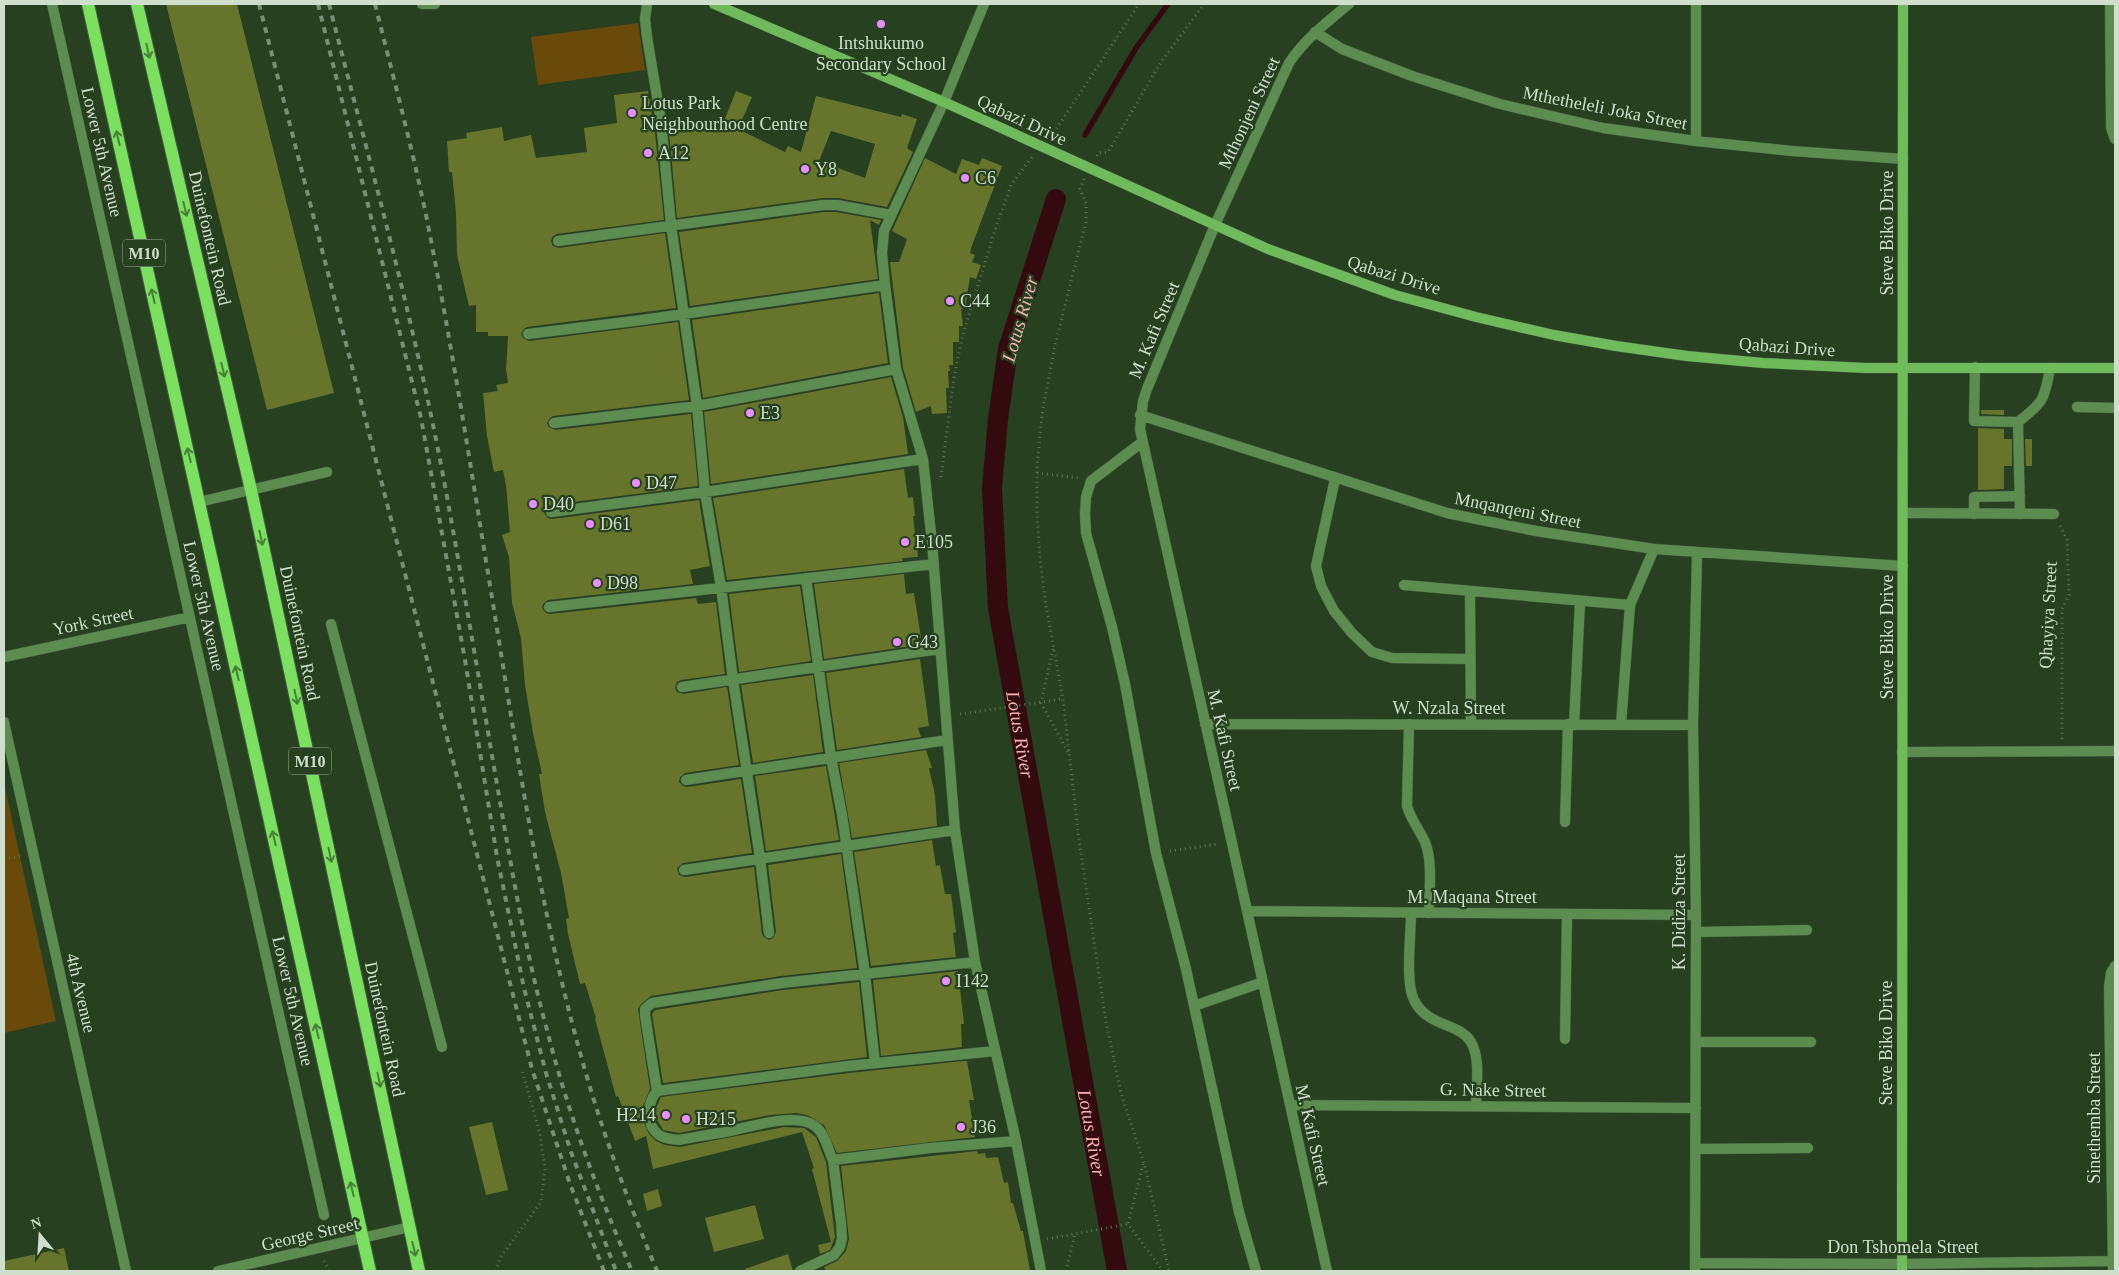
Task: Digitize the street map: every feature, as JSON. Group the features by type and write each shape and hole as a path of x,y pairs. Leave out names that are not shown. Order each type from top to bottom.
{"main road":[{"name":"M10","path":"88,4 370,1271"},
{"name":"Duinefontein Road","path":"137,4 251,490 419,1271"}],"street":[{"name":"Lower 5th Avenue","path":"52,4 324,1215"},
{"path":"422,4 435,4"},
{"path":"646,4 647,37 661,121 705,492 721,587 769,933"},
{"name":"Qabazi Drive","path":"714,4 944,102 1268,249 1395,295 1476,317 1554,335 1687,356 1773,363 1866,368 2115,368"},
{"path":"984,4 944,102 891,215 882,241 884,284 896,369 923,460 934,564 954,830 975,962 1016,1141 1041,1271"},
{"name":"Mthonjeni Street","path":"1216,225 1289,63 1315,32 1349,4"},
{"path":"1696,4 1696,141"},
{"name":"Steve Biko Drive","path":"1902,1267 1903,4"},
{"path":"2110,4 2111,128 2115,139"},
{"name":"Mthetheleli Joka Street","path":"1315,32 1342,49 1412,76 1500,104 1603,128 1696,141 1792,151 1903,159"},
{"path":"558,241 823,205 837,205 891,215"},
{"name":"M. Kafi Street","path":"1216,225 1147,389 1140,415 1141,443 1327,1271"},
{"path":"528,334 642,320 884,284"},
{"path":"1974,367 1974,422 2018,422 2042,401 2050,368"},
{"path":"554,424 696,406 896,369"},
{"path":"2077,407 2115,408"},
{"name":"Mnqanqeni Street","path":"1140,415 1335,479 1447,513 1536,531 1654,549 1904,566"},
{"path":"2018,422 2020,514"},
{"path":"1141,443 1091,481 1085,505 1086,533 1123,674 1156,853 1194,1006 1225,1150 1256,1271"},
{"path":"551,512 705,492 923,460"},
{"path":"199,502 327,472"},
{"path":"1335,479 1316,566 1320,586 1334,611 1352,633 1372,652 1392,658 1469,659"},
{"path":"1974,514 1974,497 2020,496"},
{"path":"1904,514 2054,514"},
{"path":"1621,724 1630,605 1654,549"},
{"name":"K. Didiza Street","path":"1695,1267 1696,915 1694,724 1697,552"},
{"path":"550,607 934,564"},
{"path":"806,578 831,757 865,974 875,1063"},
{"path":"1404,585 1630,605"},
{"path":"1470,592 1469,659 1471,724"},
{"path":"1565,822 1580,601"},
{"name":"York Street","path":"4,657 190,617"},
{"path":"331,624 442,1047"},
{"path":"682,687 939,649"},
{"name":"4th Avenue","path":"4,722 126,1271"},
{"name":"W. Nzala Street","path":"1205,724 1694,724"},
{"path":"1409,724 1407,806 1428,853 1429,913"},
{"path":"686,780 946,740"},
{"path":"1902,752 2115,751"},
{"path":"684,870 954,830"},
{"name":"M. Maqana Street","path":"1247,911 1696,915"},
{"path":"1411,913 1410,983 1413,999 1429,1018 1465,1034 1471,1042 1476,1063 1476,1106"},
{"path":"1565,1039 1567,914"},
{"path":"1696,932 1807,930"},
{"path":"657,1091 645,1014 648,1005 659,1001 688,997 975,962"},
{"name":"Sinethemba Street","path":"2113,1264 2109,987 2115,966"},
{"path":"1194,1006 1263,982"},
{"path":"1696,1042 1811,1042"},
{"path":"800,1271 834,1255 840,1247 842,1238 833,1160 821,1133 816,1127 799,1121 768,1123 679,1140 668,1139 660,1136 654,1129 650,1115 649,1105 651,1098 657,1091 875,1063 996,1051"},
{"name":"G. Nake Street","path":"1290,1106 1696,1108"},
{"path":"833,1160 930,1148 1016,1141"},
{"path":"1696,1149 1808,1148"},
{"name":"George Street","path":"218,1271 410,1227"},
{"name":"Don Tshomela Street","path":"1695,1267 2113,1264"}],"path":[{"path":"940,479 954,377 962,338 994,233 1011,185 1038,145 1052,137 1139,4"},
{"path":"1169,1271 1144,1163 1121,1093 1106,1022 1082,859 1063,699 1040,559 1037,473 1042,414 1055,345 1086,222 1086,203 1080,189 1098,153 1108,152 1161,62 1204,4"},
{"path":"1037,473 1091,481"},
{"name":"Qhayiya Street","path":"2054,514 2067,540 2069,595 2062,609 2062,751"},
{"path":"1054,647 1041,703 1069,754"},
{"path":"945,717 1063,699"},
{"path":"1156,853 1231,842"},
{"path":"496,1271 500,1258 541,1202 545,1170 540,1134 522,1070"},
{"path":"1128,1224 1144,1163"},
{"path":"1035,1242 1128,1224"},
{"path":"1128,1224 1163,1271"},
{"path":"1066,1271 1074,1234"}],"shaded area":[{"path":"638,23 645,70 538,85 531,37"},
{"path":"4,783 56,1021 4,1033"}],"building":[{"path":"166,4 237,4 334,393 267,410"},
{"path":"648,91 655,133 664,220 557,234 553,236 551,241 553,246 559,248 665,233 676,308 527,327 521,334 523,338 529,341 678,322 689,400 553,416 547,423 549,427 555,430 691,414 698,486 550,505 545,509 544,513 548,518 552,519 699,500 710,566 690,570 693,584 548,600 543,604 542,608 546,613 550,614 696,598 698,604 716,602 725,674 681,680 677,682 675,688 677,692 683,694 727,687 739,765 685,773 680,777 679,782 687,787 741,779 752,853 683,863 677,868 679,875 685,877 754,867 762,934 769,940 773,938 776,932 768,865 841,854 857,968 781,976 651,996 638,1009 650,1089 643,1106 643,1120 649,1134 656,1141 665,1145 680,1147 784,1127 804,1128 816,1137 826,1162 835,1237 830,1250 820,1254 818,1245 831,1242 812,1169 814,1168 802,1132 653,1169 646,1136 635,1141 618,1096 616,1097 596,1018 585,983 580,984 568,934 566,919 569,918 561,873 545,812 539,774 542,774 525,685 521,638 512,603 509,557 502,535 510,532 506,485 503,470 494,472 487,436 483,393 498,391 496,385 508,383 506,369 508,336 488,336 488,332 476,332 476,305 469,306 457,255 456,213 452,172 449,172 447,141 467,138 466,133 502,127 504,141 531,135 536,158 587,152 584,128 617,123 614,95"},
{"path":"736,91 752,97 738,129 785,152 788,146 801,152 816,96 901,117 902,114 917,119 907,148 913,152 887,207 838,198 823,198 677,218 669,132 685,130 685,127 722,126","holes":["831,131 875,144 865,178 819,161"]},
{"path":"925,158 956,174 962,159 979,165 982,158 1002,166 971,248 970,253 975,255 972,262 981,265 976,279 970,277 965,308 961,309 963,326 959,326 959,342 953,342 953,365 949,365 949,388 946,388 947,413 932,414 931,406 916,412 903,368 890,262 899,262 907,239 892,231"},
{"path":"823,212 836,212 881,220 879,225 870,220 878,279 690,306 679,232"},
{"path":"879,293 888,363 703,398 692,320"},
{"path":"891,377 903,417 908,454 711,484 704,412"},
{"path":"1981,410 2004,410 2004,415 1981,414"},
{"path":"1978,428 2004,429 2004,439 2012,439 2012,466 2004,466 2004,489 1978,490"},
{"path":"2025,439 2032,439 2032,466 2026,466"},
{"path":"904,469 908,498 913,497 915,516 913,516 918,557 902,558 903,561 727,580 713,498"},
{"path":"904,574 906,594 914,593 921,638 917,638 918,645 824,659 814,584"},
{"path":"800,586 811,661 739,672 729,594"},
{"path":"920,659 929,726 918,728 921,737 837,750 826,673"},
{"path":"813,675 823,752 753,763 741,685"},
{"path":"926,750 932,768 929,768 935,795 937,826 852,838 839,763"},
{"path":"826,766 839,840 766,851 755,776"},
{"path":"932,840 936,866 940,865 945,894 951,894 956,932 953,933 956,957 871,966 854,852"},
{"path":"958,971 964,1024 961,1024 962,1047 881,1056 873,980"},
{"path":"859,982 867,1057 663,1083 652,1014 655,1010 783,990"},
{"path":"967,1061 974,1100 969,1100 975,1137 837,1153 824,1125 807,1115 796,1113 770,1115 679,1133 663,1130 656,1118 656,1108 661,1097 849,1073"},
{"path":"492,1122 508,1190 486,1195 469,1127"},
{"path":"977,1151 978,1154 985,1153 986,1158 998,1157 1004,1183 1008,1182 1011,1203 1013,1203 1021,1231 1023,1231 1030,1271 826,1271 824,1267 837,1261 846,1251 849,1239 841,1166"},
{"path":"658,1189 662,1206 647,1211 643,1194"},
{"path":"755,1205 764,1239 714,1252 705,1218"},
{"path":"64,1248 69,1271 4,1271 4,1261"},
{"path":"788,1254 793,1271 745,1271 745,1269"}],"waterway":[{"path":"1085,135 1136,48 1168,4"},
{"name":"Lotus River","path":"1056,199 1008,349 998,419 992,488 998,608 1117,1271"}],"railway":[{"path":"259,4 532,1069 570,1184 604,1271"},
{"path":"318,4 421,418 464,654 497,857 524,988 546,1073 571,1152 616,1271"},
{"path":"329,4 394,255 424,381 449,508 506,838 531,966 564,1092 607,1212 632,1271"},
{"path":"375,4 415,166 435,262 465,429 526,807 551,932 565,994 597,1111 625,1191 657,1271"}],"place":[{"name":"Intshukumo Secondary School","path":"881,24"},
{"name":"Lotus Park Neighbourhood Centre","path":"632,113"},
{"name":"A12","path":"648,153"},
{"name":"Y8","path":"805,169"},
{"name":"C6","path":"965,178"},
{"name":"C44","path":"950,301"},
{"name":"E3","path":"750,413"},
{"name":"D47","path":"636,483"},
{"name":"D40","path":"533,504"},
{"name":"D61","path":"590,524"},
{"name":"E105","path":"905,542"},
{"name":"D98","path":"597,583"},
{"name":"G43","path":"897,642"},
{"name":"I142","path":"946,981"},
{"name":"H214","path":"666,1115"},
{"name":"H215","path":"686,1119"},
{"name":"J36","path":"961,1127"}]}
